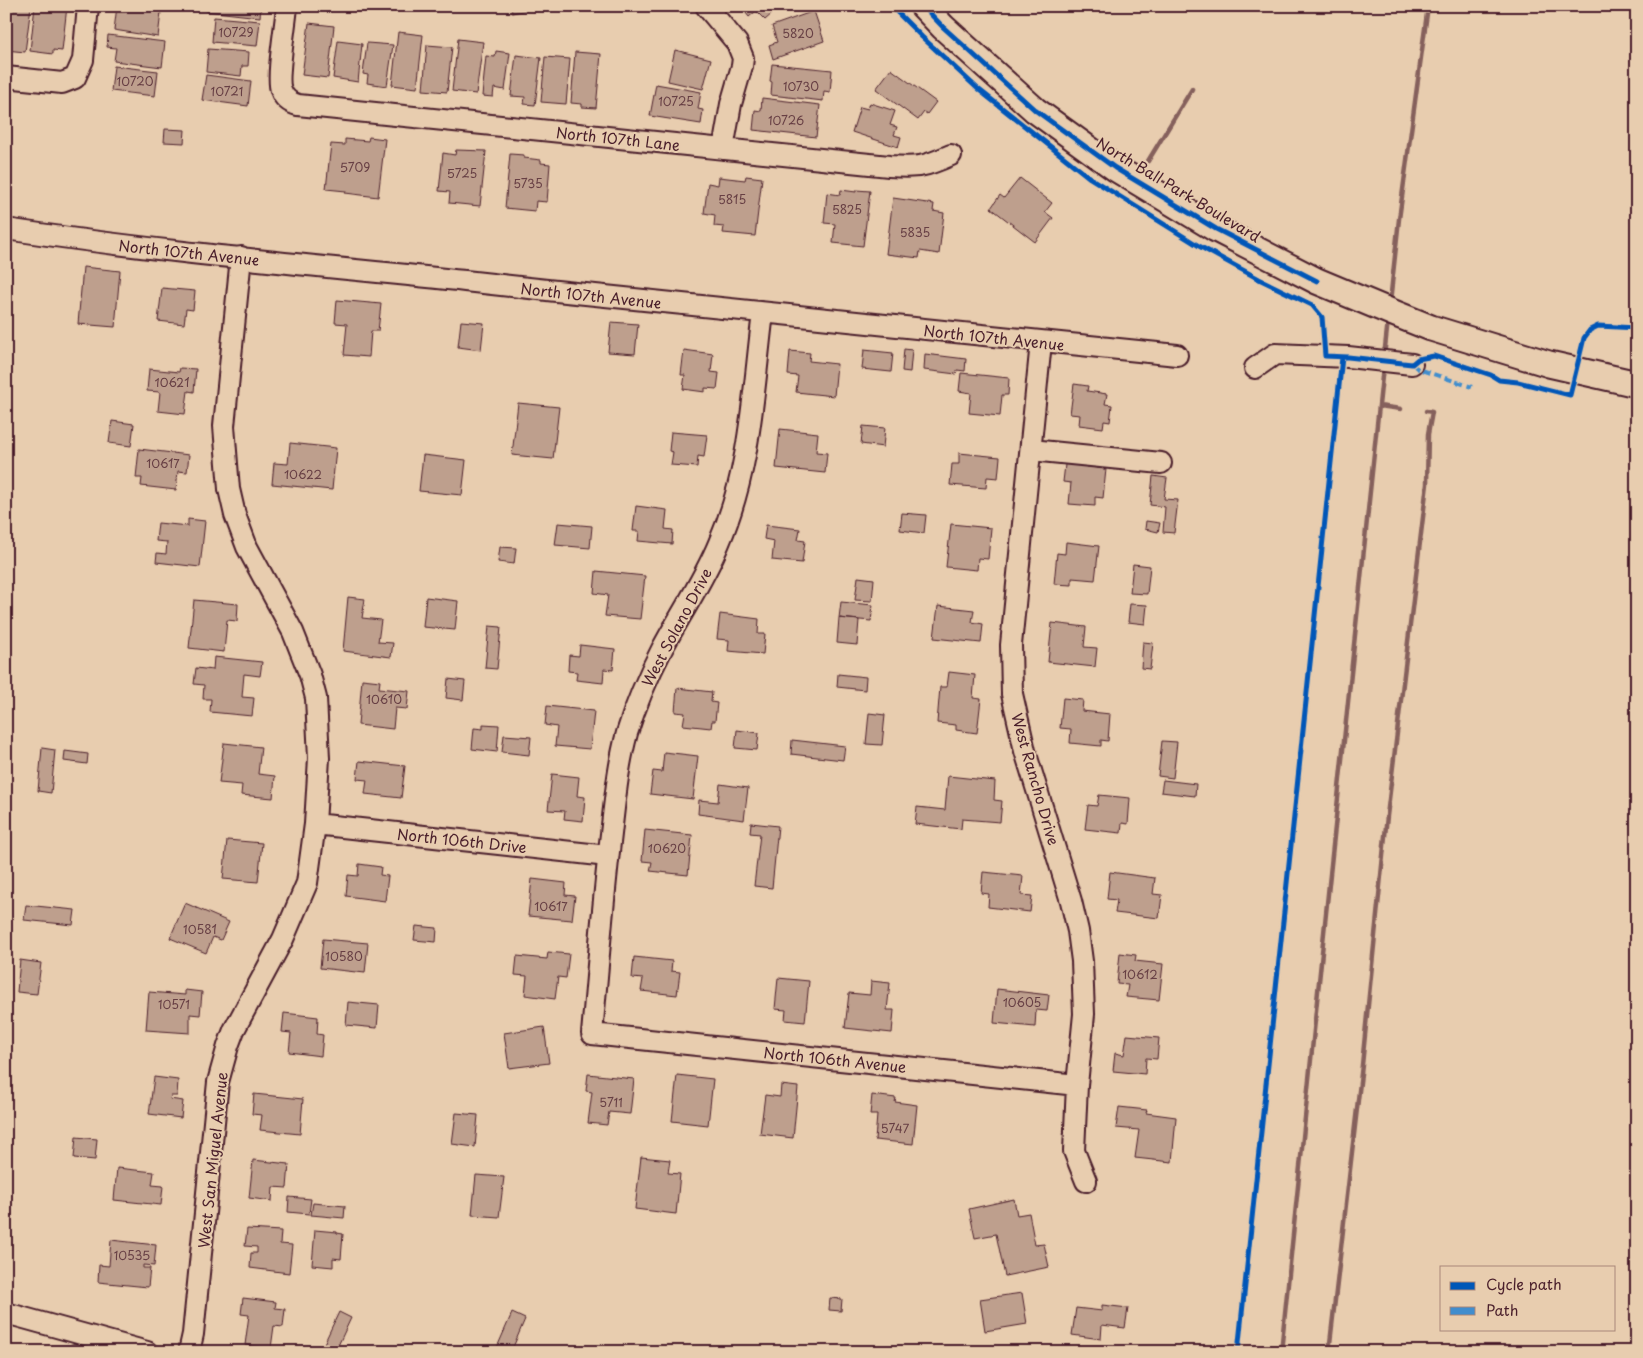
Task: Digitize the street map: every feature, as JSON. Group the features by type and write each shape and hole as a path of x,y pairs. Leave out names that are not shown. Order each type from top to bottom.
{"main road":[{"name":"North Ball Park Boulevard","path":"923,6 943,27 1035,110 1115,168 1216,229 1328,286 1431,328 1549,364 1637,384"}],"street":[{"path":"6,76 62,83 75,78 83,60 88,6"},
{"name":"North 107th Lane","path":"288,6 279,84 284,97 290,103 298,105 914,168 928,166 951,155"},
{"path":"706,6 737,43 743,58 731,104 723,149"},
{"name":"North 107th Avenue","path":"6,230 62,238 763,313 1177,354"},
{"name":"West San Miguel Avenue","path":"190,1352 218,1082 234,1030 283,939 307,883 315,824 319,758 319,727 314,690 303,655 293,632 248,547 235,515 229,489 224,426 241,257"},
{"name":"West Solano Drive","path":"592,1034 608,856 621,760 627,733 636,707 662,649 702,578 719,543 738,489 748,441 763,313"},
{"name":"West Rancho Drive","path":"1041,342 1011,645 1012,694 1025,751 1071,901 1078,931 1082,961 1084,1014 1077,1084 1074,1151 1086,1182"},
{"path":"1255,368 1275,354 1348,357 1412,364"},
{"path":"1031,450 1161,463"},
{"name":"North 106th Drive","path":"315,824 608,856"},
{"name":"North 106th Avenue","path":"592,1034 1077,1084"},
{"path":"6,1313 147,1352"}],"building":[{"path":"6,6 31,6 25,52 6,50"},
{"path":"35,6 67,6 62,51 53,50 53,54 30,51"},
{"path":"117,6 161,12 158,37 114,30"},
{"path":"206,6 261,6 260,17 206,11"},
{"path":"461,6 493,6 493,9"},
{"path":"511,6 542,6 543,7 512,13"},
{"path":"744,6 781,6 765,20 756,11 749,17 742,8"},
{"path":"814,11 824,41 773,59 769,45 777,42 772,26"},
{"path":"214,17 260,21 257,46 212,42"},
{"path":"309,23 334,26 328,78 302,75"},
{"path":"398,32 423,35 417,88 392,85"},
{"path":"108,35 165,42 162,67 114,61 116,48 107,47"},
{"path":"458,39 483,42 476,94 452,91"},
{"path":"338,41 362,44 358,82 333,78"},
{"path":"367,43 393,45 387,86 367,83 368,75 363,74"},
{"path":"427,45 452,47 447,92 423,90"},
{"path":"208,49 249,52 248,66 242,66 241,76 206,72"},
{"path":"675,50 711,59 703,89 668,81"},
{"path":"496,51 510,53 505,90 494,88 493,97 482,96 486,56 495,57"},
{"path":"575,52 601,54 596,108 582,107 582,104 571,103"},
{"path":"516,55 541,58 535,105 524,104 525,97 511,96"},
{"path":"545,57 570,59 566,104 541,102"},
{"path":"772,64 832,70 830,92 824,91 823,101 771,95"},
{"path":"114,66 158,71 155,96 111,91"},
{"path":"891,69 936,102 927,114 924,112 918,120 876,89"},
{"path":"206,75 251,81 248,106 202,100"},
{"path":"656,84 701,92 698,109 703,110 701,124 650,116"},
{"path":"762,98 820,105 816,137 753,130 755,110 761,111"},
{"path":"870,103 895,111 890,125 897,127 894,135 901,137 898,147 852,132 860,107 868,109"},
{"path":"165,129 185,130 184,143 164,142"},
{"path":"369,137 385,139 378,197 326,189 331,144 345,145 345,139 368,141"},
{"path":"456,150 486,151 480,206 449,203 450,192 439,191 443,153 455,155"},
{"path":"510,154 524,155 524,158 541,160 541,163 550,164 547,202 536,201 535,211 505,208"},
{"path":"746,176 762,178 755,236 723,233 724,227 714,226 715,215 704,213 708,183 718,185 719,177 745,180"},
{"path":"1020,178 1052,203 1045,212 1053,218 1035,242 991,208 1000,195 1004,198"},
{"path":"841,190 870,191 863,246 833,243 835,224 824,223 827,193 840,195"},
{"path":"893,198 934,204 933,211 944,213 939,254 920,251 919,258 886,254"},
{"path":"83,267 120,271 115,327 78,324"},
{"path":"162,288 195,291 193,310 186,309 184,324 158,321"},
{"path":"337,300 381,304 378,331 371,331 369,357 344,355 347,324 335,323"},
{"path":"461,321 484,323 481,350 458,347"},
{"path":"611,322 638,324 635,354 608,352"},
{"path":"904,349 912,350 910,372 902,371"},
{"path":"684,350 713,354 711,372 719,373 717,389 705,388 705,392 683,389 685,375 681,375"},
{"path":"864,350 893,353 891,372 862,369"},
{"path":"790,351 810,353 809,361 837,364 834,396 796,392 798,376 788,375"},
{"path":"925,354 966,359 965,371 957,370 956,374 924,370"},
{"path":"180,368 196,369 194,392 188,391 185,414 158,411 160,392 147,391 149,369 179,372"},
{"path":"961,373 1009,378 1008,395 1002,395 1000,416 969,413 971,393 959,391"},
{"path":"1074,384 1088,386 1087,391 1107,394 1105,404 1112,405 1110,422 1104,421 1103,428 1079,425 1080,415 1070,414"},
{"path":"518,403 559,407 553,459 512,455"},
{"path":"112,421 134,424 131,446 109,443"},
{"path":"863,426 885,428 883,447 861,444"},
{"path":"780,429 818,433 816,452 827,453 825,473 776,468"},
{"path":"671,432 707,435 704,457 698,456 697,467 671,465 673,452 669,451"},
{"path":"290,443 336,448 332,490 272,484 274,463 288,464"},
{"path":"139,449 189,455 187,472 178,471 176,490 141,486 142,478 136,478"},
{"path":"959,453 1000,457 998,478 987,477 986,488 950,485 952,464 959,464"},
{"path":"423,455 466,460 462,495 419,491"},
{"path":"1066,456 1082,457 1081,466 1106,469 1103,498 1095,497 1095,506 1069,504 1071,483 1063,482"},
{"path":"1153,476 1167,478 1164,499 1178,500 1174,533 1163,532 1165,507 1150,505"},
{"path":"636,506 667,510 665,529 673,530 672,544 638,541 639,531 633,531"},
{"path":"902,513 926,515 924,533 900,530"},
{"path":"188,519 205,521 200,567 156,562 157,553 166,554 167,542 156,541 158,523 188,526"},
{"path":"1146,521 1160,523 1158,532 1145,529"},
{"path":"558,523 592,526 590,548 555,545"},
{"path":"951,524 991,528 988,559 978,558 977,570 946,567"},
{"path":"766,525 800,529 798,540 805,541 802,563 772,560 774,541 764,539"},
{"path":"1066,542 1099,546 1095,580 1072,578 1072,585 1054,584 1057,553 1065,554"},
{"path":"500,547 516,548 514,564 498,562"},
{"path":"1133,564 1150,566 1147,594 1130,593"},
{"path":"596,571 645,576 640,619 605,616 608,595 594,593"},
{"path":"858,577 874,579 872,601 855,600"},
{"path":"348,597 365,599 362,618 381,620 378,642 393,643 391,657 343,651"},
{"path":"426,597 458,601 455,630 423,627"},
{"path":"194,600 238,604 237,621 227,620 224,652 189,648"},
{"path":"841,602 873,605 871,621 839,618"},
{"path":"1130,604 1147,605 1145,624 1128,622"},
{"path":"938,606 974,610 972,622 983,624 981,643 934,638"},
{"path":"720,614 759,619 758,634 765,634 763,654 728,651 729,640 717,639"},
{"path":"839,618 859,620 857,645 837,643"},
{"path":"1052,623 1086,627 1084,647 1097,648 1095,667 1048,662"},
{"path":"489,626 501,627 497,669 485,668"},
{"path":"1143,642 1153,643 1150,669 1141,668"},
{"path":"580,645 615,649 613,670 604,669 603,683 576,680 577,672 568,671 569,655 579,656"},
{"path":"214,657 262,662 260,676 244,674 242,697 254,698 252,716 210,712 211,699 203,699 204,685 194,684 196,668 213,670"},
{"path":"949,672 975,675 973,698 981,699 977,733 956,730 956,725 937,723 940,687 947,687"},
{"path":"838,674 866,677 865,690 837,687"},
{"path":"362,679 380,681 379,688 409,691 407,709 395,708 393,729 358,725"},
{"path":"448,679 465,681 463,700 446,698"},
{"path":"677,688 712,692 711,702 717,703 715,721 712,721 711,728 683,725 685,713 675,712"},
{"path":"1063,698 1083,700 1082,711 1110,714 1108,741 1101,740 1101,746 1070,743 1071,729 1060,728"},
{"path":"547,706 594,711 590,749 555,746 557,727 545,725"},
{"path":"869,713 885,715 882,745 866,744"},
{"path":"483,724 499,725 497,752 472,749 474,728 483,729"},
{"path":"737,730 759,733 757,750 735,748"},
{"path":"504,735 531,737 529,755 502,752"},
{"path":"792,740 845,746 843,760 791,754"},
{"path":"1162,741 1177,742 1173,778 1158,776"},
{"path":"224,743 261,747 258,774 275,776 273,798 241,795 242,785 219,783"},
{"path":"42,748 55,750 51,793 38,791"},
{"path":"65,751 88,754 87,764 64,761"},
{"path":"664,752 698,756 693,799 650,794 653,771 662,772"},
{"path":"359,761 405,766 401,798 365,794 367,780 357,779"},
{"path":"552,774 579,777 577,796 585,797 583,821 564,819 565,811 548,810"},
{"path":"948,776 995,781 994,800 1002,801 1000,822 962,819 961,829 915,824 917,807 945,810"},
{"path":"1163,780 1196,784 1195,796 1161,792"},
{"path":"720,784 748,788 744,820 698,814 699,800 718,802"},
{"path":"1099,795 1130,798 1128,824 1122,823 1121,833 1085,829 1088,805 1097,806"},
{"path":"751,823 778,826 772,888 754,886 760,834 750,833"},
{"path":"645,830 692,835 688,875 650,871 652,862 642,861"},
{"path":"227,840 262,843 258,882 223,879"},
{"path":"359,864 381,867 380,875 388,876 385,901 346,896 348,875 358,876"},
{"path":"983,872 1023,876 1021,895 1032,896 1030,912 988,907 989,894 981,893"},
{"path":"1110,872 1155,878 1153,894 1162,895 1159,918 1115,913 1117,900 1107,899"},
{"path":"532,879 566,883 565,895 575,896 572,920 528,916"},
{"path":"185,903 229,922 221,940 213,937 206,953 170,938"},
{"path":"26,905 75,910 73,925 24,920"},
{"path":"416,926 437,928 436,942 414,940"},
{"path":"323,939 368,943 365,973 320,968"},
{"path":"548,952 569,954 566,978 558,977 555,999 525,995 527,976 515,975 517,956 547,959"},
{"path":"1120,953 1136,955 1135,961 1163,964 1159,1000 1126,997 1128,985 1117,984"},
{"path":"634,957 672,961 671,971 680,972 677,995 641,991 643,979 632,978"},
{"path":"20,960 41,963 37,994 17,992"},
{"path":"778,978 809,981 805,1022 785,1020 786,1010 775,1009"},
{"path":"871,981 890,983 887,1010 894,1010 892,1033 845,1028 849,993 870,995"},
{"path":"997,989 1049,995 1047,1011 1036,1010 1035,1027 994,1023"},
{"path":"185,990 202,992 200,1015 190,1014 190,1033 146,1030 149,992 185,995"},
{"path":"348,1002 379,1005 377,1028 346,1025"},
{"path":"284,1013 318,1017 317,1034 323,1035 321,1056 289,1052 291,1033 282,1032"},
{"path":"544,1027 549,1063 509,1068 504,1033"},
{"path":"1127,1035 1159,1038 1157,1059 1146,1058 1145,1074 1113,1071 1115,1053 1124,1055"},
{"path":"588,1074 634,1079 630,1114 609,1112 607,1125 588,1123 592,1092 586,1091"},
{"path":"677,1075 713,1079 708,1125 672,1121"},
{"path":"154,1077 178,1080 177,1096 171,1096 170,1099 183,1101 181,1118 149,1114"},
{"path":"781,1085 798,1087 793,1138 760,1134 765,1095 780,1097"},
{"path":"254,1094 303,1099 300,1134 260,1130 262,1115 252,1114"},
{"path":"872,1095 896,1098 895,1102 917,1105 913,1144 875,1140 877,1115 870,1115"},
{"path":"1119,1107 1147,1110 1146,1113 1176,1117 1172,1162 1135,1158 1139,1130 1116,1128"},
{"path":"456,1113 478,1115 475,1147 452,1144"},
{"path":"76,1137 97,1139 95,1160 74,1158"},
{"path":"641,1157 670,1160 668,1173 680,1174 676,1214 635,1209"},
{"path":"253,1160 289,1164 287,1188 273,1187 272,1201 249,1198"},
{"path":"117,1168 154,1172 152,1185 163,1186 161,1205 114,1200"},
{"path":"476,1175 504,1177 499,1217 472,1215"},
{"path":"289,1197 311,1199 309,1214 288,1212"},
{"path":"1014,1199 1017,1215 1029,1213 1035,1245 1044,1244 1049,1267 1005,1276 996,1234 975,1238 969,1209"},
{"path":"313,1203 345,1206 344,1218 311,1215"},
{"path":"247,1229 281,1231 280,1244 292,1245 289,1273 250,1268 251,1253 257,1253 257,1247 245,1246"},
{"path":"315,1230 343,1234 341,1259 333,1258 333,1267 312,1265"},
{"path":"111,1240 156,1245 154,1266 143,1265 143,1268 150,1268 148,1287 98,1282 99,1265 109,1266"},
{"path":"1022,1293 1027,1324 985,1331 980,1299"},
{"path":"243,1298 276,1302 275,1308 285,1309 283,1327 274,1326 271,1348 245,1345 249,1315 241,1314"},
{"path":"830,1298 842,1299 841,1311 829,1310"},
{"path":"1102,1305 1128,1308 1125,1328 1102,1325 1101,1339 1072,1335 1076,1308 1102,1311"},
{"path":"339,1312 351,1318 335,1352 320,1352"},
{"path":"512,1313 525,1319 511,1352 495,1352"}],"waterway":[{"path":"1390,302 1399,219 1428,6"},
{"path":"1148,161 1192,89"},
{"path":"1384,357 1388,320"},
{"path":"1281,1352 1383,367"},
{"path":"1379,406 1401,409"},
{"path":"1329,1352 1362,1065 1387,816 1427,484 1428,434 1432,412 1426,411"}],"marked path":[{"path":"1412,364 1418,369 1472,387"}],"cycle path":[{"path":"891,6 978,89 1090,178 1199,246 1312,305 1322,317 1325,356 1412,364 1418,359 1434,356 1491,375 1499,380 1518,382 1570,395 1584,338 1590,330 1598,326 1637,328"},
{"path":"923,6 943,27 1035,110 1115,168 1216,229 1317,281"},
{"path":"1238,1352 1342,357"}]}
